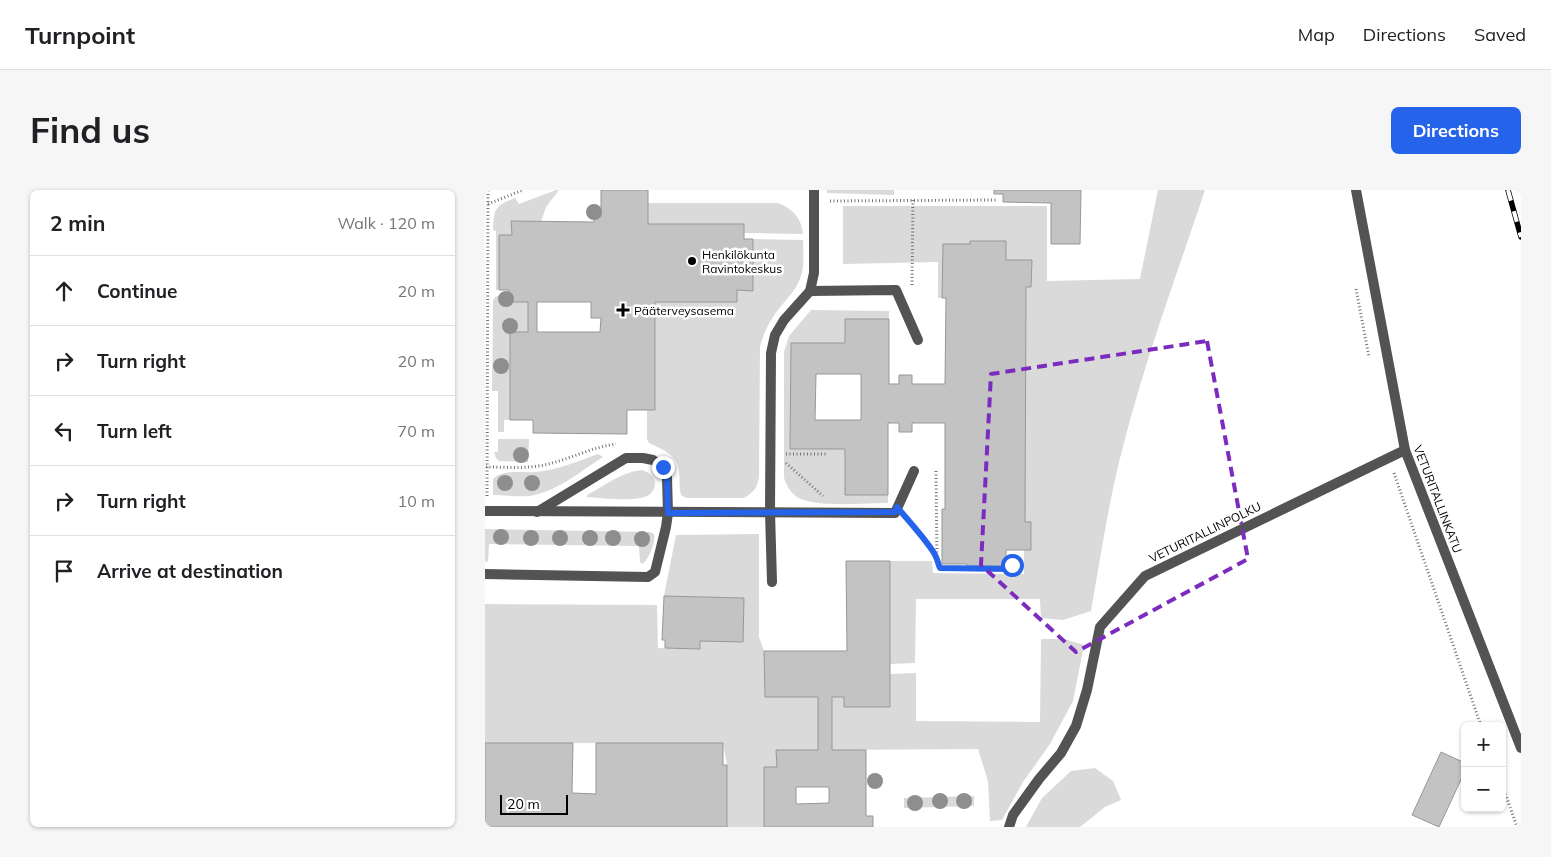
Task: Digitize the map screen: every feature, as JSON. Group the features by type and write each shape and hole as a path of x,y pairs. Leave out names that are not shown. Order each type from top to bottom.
{"street":[{"name":"VETURITALLINKATU","path":"1356,190 1405,450 1521,748"},
{"path":"772,582 770,512 771,353 775,335 780,327 810,291 814,273 814,195"},
{"path":"810,291 896,290 918,340"},
{"name":"VETURITALLINPOLKU","path":"1009,827 1013,815 1061,753 1076,726 1087,690 1100,627 1145,576 1405,450"},
{"path":"485,574 648,577 655,572 666,527 668,513 667,476 663,467 653,460 626,458 537,512"},
{"path":"486,511 668,513 895,512 915,471"}],"path":[{"path":"486,511 486,267 488,190"},
{"path":"488,204 523,190"},
{"path":"814,195 913,200 996,200"},
{"path":"912,286 913,200"},
{"path":"486,467 527,468 575,457 608,445 633,442 643,458"},
{"path":"827,454 780,454 789,466 829,501"},
{"path":"937,471 937,563 940,568 1010,569 1012,554"},
{"path":"897,507 937,558"},
{"path":"1506,795 1517,827"}],"highlighted area":[{"path":"1207,341 1248,559 1076,652 981,565 991,374"}],"shaded area":[{"path":"559,190 546,207 541,222 511,222 512,235 499,235 499,290 496,290 496,231 493,230 495,212 503,203 515,198 519,204"},
{"path":"827,190 894,190 894,195 827,193"},
{"path":"1158,190 1205,190 1162,316 1133,411 1114,485 1091,611 1063,620 1041,618 1040,599 916,599 915,663 890,664 890,561 932,561 933,573 1024,574 1024,550 1031,549 1031,522 1025,522 1026,287 1031,286 1032,260 1006,260 970,241 970,244 943,244 942,298 938,298 938,262 843,264 843,206 1047,206 1047,281 1140,279"},
{"path":"648,203 778,203 795,214 803,234 744,233 744,224 648,224"},
{"path":"753,239 803,240 803,270 800,279 771,320 760,346 758,481 755,489 744,498 686,498 681,495 679,471 676,461 669,453 649,443 647,439 647,410 655,410 655,302 737,302 737,290 753,290"},
{"path":"509,295 528,302 528,332 510,332 510,420 504,420 504,432 498,432 498,391 492,391 493,301 495,297"},
{"path":"811,310 889,311 889,319 845,343 791,343 790,449 845,449 845,494 888,495 888,503 815,503 797,497 789,489 785,481 784,352 789,336"},
{"path":"498,439 529,439 528,462 499,461 494,452 498,452"},
{"path":"598,454 603,457 548,491 529,496 493,495 493,479 502,474 550,470"},
{"path":"642,470 650,474 655,483 653,490 645,497 620,499 587,497 587,495 621,476"},
{"path":"485,529 650,532 654,534 654,537 649,555 642,564 640,562 639,546 489,544 488,561 486,562"},
{"path":"759,534 759,637 764,651 765,697 818,697 818,750 777,750 777,767 764,767 764,827 727,827 727,765 723,743 485,743 485,604 657,605 658,648 700,649 700,641 744,598 664,596 676,535"},
{"path":"1041,639 1064,639 1084,645 1073,701 1050,744 1023,782 1002,820 990,821 988,781 978,749 832,750 832,697 844,697 844,707 890,707 890,674 916,673 916,721 1040,722"},
{"path":"1095,768 1113,781 1121,800 1105,807 1080,827 1026,827 1042,798 1071,771"},
{"path":"974,796 974,806 904,808 904,798"}],"building":[{"name":"Pääterveysasema","path":"601,190 648,190 648,224 744,224 744,239 753,239 753,291 737,290 737,302 655,302 655,410 627,410 627,434 533,433 533,420 510,420 510,332 528,332 528,302 509,302 509,290 499,290 499,235 512,235 511,221 594,222 594,217 601,217","holes":["537,302 591,302 591,318 601,318 600,332 537,332"]},
{"path":"994,190 1081,190 1080,244 1051,244 1051,203 1003,202 1003,194 994,194"},
{"path":"970,241 1006,241 1006,260 1032,260 1031,287 1026,287 1025,522 1031,522 1031,550 1006,550 1006,566 942,564 942,509 945,509 945,423 912,423 912,432 899,432 899,423 888,423 888,495 845,495 845,449 790,449 791,343 845,343 845,319 889,319 889,384 899,384 899,375 912,375 912,384 945,384 946,298 942,298 943,244 970,244","holes":["816,374 861,374 861,420 815,420"]},
{"path":"846,561 890,561 890,707 844,707 844,697 832,697 832,750 866,750 866,816 873,816 873,827 764,827 764,767 777,767 776,750 818,750 818,697 765,697 764,651 847,651","holes":["796,787 829,787 829,803 796,804"]},
{"path":"664,596 744,598 743,642 700,641 700,649 665,648 665,640 662,640"},
{"path":"485,743 573,743 572,793 596,794 596,743 723,743 723,765 727,765 727,827 485,827"},
{"path":"1441,752 1461,761 1461,780 1439,827 1412,815"}],"railway":[{"path":"1508,190 1521,237"}],"place":[{"name":"Henkilökunta Ravintokeskus","path":"692,261"},
{"name":"Pääterveysasema","path":"623,310"}],"route":[{"path":"663,467 667,476 668,513 895,512 897,507 930,547 937,558 940,568 1010,569 1012,565"}]}
